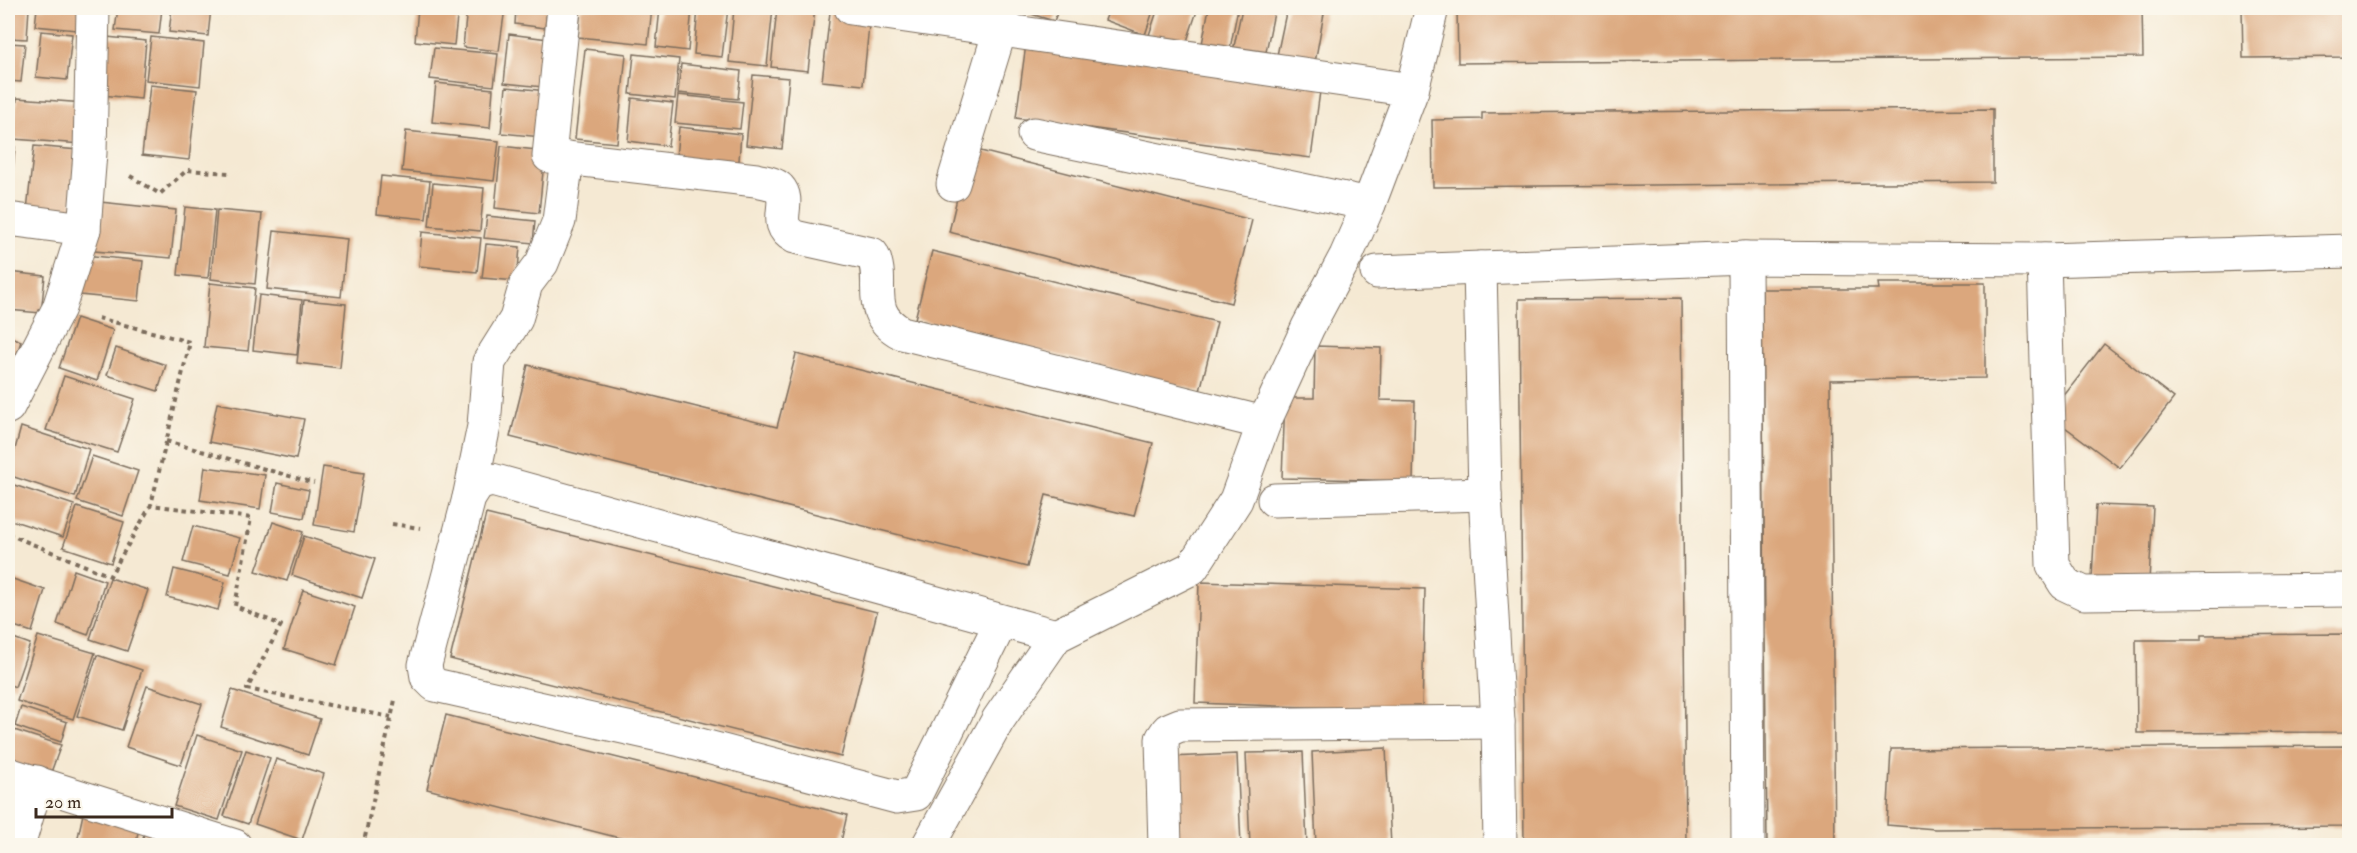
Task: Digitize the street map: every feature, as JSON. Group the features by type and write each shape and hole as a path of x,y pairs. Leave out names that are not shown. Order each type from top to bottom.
{"street":[{"path":"8,407 59,308 84,229 90,153 93,8"},
{"path":"564,8 549,156 756,180 778,186 782,191 783,226 786,232 795,237 872,254 876,261 878,304 890,327 902,333 1264,423"},
{"path":"851,8 1412,90"},
{"path":"928,846 998,720 1056,636 1192,568 1236,500 1264,423 1308,327 1346,256 1370,204 1412,90 1432,8"},
{"path":"954,183 1000,30"},
{"path":"1034,134 1370,204"},
{"path":"567,158 559,221 542,263 526,284 516,318 489,362 484,426 469,498 424,665 427,677 435,685 681,741 897,797 916,794 1001,622"},
{"path":"8,219 84,229"},
{"path":"1377,272 1745,258 2044,260 2349,251"},
{"path":"1745,258 1748,846"},
{"path":"2044,260 2053,565 2065,584 2084,592 2349,590"},
{"path":"1480,268 1485,494 1498,722 1500,846"},
{"path":"469,498 478,484 492,480 1056,636"},
{"path":"1274,500 1485,494"},
{"path":"1166,846 1162,739 1168,730 1180,725 1498,722"},
{"path":"18,846 22,778 236,846"}],"path":[{"path":"90,153 160,194 187,170 229,173"},
{"path":"8,534 110,576 151,505 190,342 59,308"},
{"path":"166,441 314,483"},
{"path":"151,505 251,518 235,606 281,625 247,689 391,717"}],"building":[{"path":"8,8 29,8 27,39 8,38"},
{"path":"37,8 89,8 87,31 35,26"},
{"path":"118,8 162,8 159,34 115,30"},
{"path":"172,8 211,8 208,36 169,32"},
{"path":"418,8 458,8 454,45 415,41"},
{"path":"467,8 505,8 499,51 463,47"},
{"path":"516,8 547,8 545,28 515,24"},
{"path":"581,8 652,8 648,44 578,37"},
{"path":"660,8 692,8 688,51 656,47"},
{"path":"698,8 728,8 722,57 694,54"},
{"path":"734,8 773,8 767,66 729,62"},
{"path":"777,8 815,8 808,71 771,67"},
{"path":"1030,8 1059,8 1054,21 1028,13"},
{"path":"1110,8 1154,8 1145,35 1105,20"},
{"path":"1158,8 1198,8 1185,47 1149,35"},
{"path":"1209,8 1238,8 1229,54 1201,49"},
{"path":"1242,8 1275,8 1265,57 1233,51"},
{"path":"1287,8 1325,8 1314,68 1276,60"},
{"path":"1457,8 2142,8 2143,57 1458,63"},
{"path":"2242,8 2349,8 2349,57 2243,58"},
{"path":"830,12 870,16 863,85 822,81"},
{"path":"41,31 72,34 67,80 36,77"},
{"path":"509,34 548,39 543,87 504,83"},
{"path":"97,36 146,41 141,99 92,94"},
{"path":"151,37 204,43 200,86 146,80"},
{"path":"8,43 25,44 21,82 8,81"},
{"path":"1026,44 1321,84 1311,158 1016,118"},
{"path":"434,48 498,54 494,86 430,79"},
{"path":"585,49 626,54 617,143 575,139"},
{"path":"634,54 679,59 675,99 630,94"},
{"path":"681,64 741,71 738,99 678,93"},
{"path":"753,75 789,78 782,149 746,145"},
{"path":"436,83 493,89 490,128 432,122"},
{"path":"8,85 13,85 11,115 8,114"},
{"path":"150,85 197,90 189,160 142,155"},
{"path":"506,87 548,91 542,137 501,133"},
{"path":"678,95 743,102 740,129 675,123"},
{"path":"17,98 85,103 82,144 13,139"},
{"path":"632,98 673,103 668,146 628,141"},
{"path":"1993,109 1993,182 1433,187 1432,120 1482,119 1482,113"},
{"path":"8,121 13,121 12,140 8,140"},
{"path":"679,127 741,134 738,174 675,167"},
{"path":"406,131 499,141 494,181 402,171"},
{"path":"8,146 15,147 13,169 8,168"},
{"path":"34,146 78,150 71,215 27,210"},
{"path":"501,146 545,151 539,213 495,208"},
{"path":"969,148 1252,220 1231,303 949,232"},
{"path":"8,172 12,173 9,210 8,210"},
{"path":"381,176 430,181 426,219 377,214"},
{"path":"433,183 484,188 480,231 429,226"},
{"path":"100,202 176,210 171,258 95,251"},
{"path":"185,207 215,210 208,278 178,275"},
{"path":"217,210 262,214 255,284 211,279"},
{"path":"487,216 535,221 533,243 484,238"},
{"path":"274,231 347,239 341,297 267,289"},
{"path":"422,232 481,238 477,272 419,266"},
{"path":"486,244 520,247 517,281 482,278"},
{"path":"932,251 1217,322 1200,391 915,319"},
{"path":"84,255 143,261 139,301 80,295"},
{"path":"8,272 45,276 41,313 8,310"},
{"path":"210,283 255,288 248,351 204,347"},
{"path":"1878,283 1985,283 1985,378 1830,380 1835,846 1767,846 1762,289 1879,289"},
{"path":"259,295 302,300 297,355 253,350"},
{"path":"1681,298 1686,846 1524,846 1519,299"},
{"path":"304,300 346,304 340,368 297,363"},
{"path":"76,318 113,330 97,381 59,368"},
{"path":"8,336 21,341 8,382"},
{"path":"2104,344 2174,398 2120,468 2049,415"},
{"path":"1315,346 1381,348 1380,400 1415,401 1413,481 1282,478 1285,398 1314,398"},
{"path":"116,348 166,365 158,391 107,375"},
{"path":"796,354 1153,443 1134,516 1046,495 1027,567 510,437 528,365 777,427"},
{"path":"64,376 135,399 117,452 46,430"},
{"path":"217,403 304,419 296,459 209,442"},
{"path":"21,427 89,449 75,497 8,475"},
{"path":"92,456 138,471 123,516 77,501"},
{"path":"205,467 265,475 260,509 200,500"},
{"path":"323,467 364,473 354,532 314,525"},
{"path":"8,483 74,505 63,537 8,519"},
{"path":"277,483 309,490 304,518 272,512"},
{"path":"2096,505 2153,507 2149,581 2092,578"},
{"path":"77,507 124,522 111,563 63,547"},
{"path":"486,514 877,612 841,757 450,659"},
{"path":"273,522 303,532 287,581 256,571"},
{"path":"193,526 240,538 230,574 183,562"},
{"path":"304,536 375,559 362,598 292,575"},
{"path":"174,569 225,582 218,610 167,597"},
{"path":"74,570 105,581 88,635 57,624"},
{"path":"10,578 45,590 32,632 8,624"},
{"path":"110,578 148,590 127,651 90,639"},
{"path":"1199,582 1425,589 1422,711 1195,703"},
{"path":"303,590 355,607 336,665 284,649"},
{"path":"2349,634 2349,732 2137,733 2136,640 2201,640 2201,635"},
{"path":"8,636 30,644 15,687 8,684"},
{"path":"38,636 95,653 73,719 17,701"},
{"path":"97,655 142,670 122,730 77,716"},
{"path":"147,686 202,704 181,765 126,747"},
{"path":"232,690 320,719 308,755 221,727"},
{"path":"21,707 67,722 61,742 15,726"},
{"path":"446,715 847,815 840,846 651,846 427,789"},
{"path":"8,728 61,745 50,775 8,761"},
{"path":"197,735 242,750 219,820 174,806"},
{"path":"2349,746 2349,826 1935,829 1887,825 1891,749"},
{"path":"1386,748 1391,846 1316,846 1312,752"},
{"path":"246,750 270,758 248,824 224,816"},
{"path":"1303,752 1307,846 1250,846 1246,753"},
{"path":"1237,754 1241,846 1174,846 1171,757"},
{"path":"276,759 324,774 302,840 255,824"},
{"path":"8,790 22,793 8,846"},
{"path":"83,814 139,828 135,846 76,846"},
{"path":"145,830 209,846 141,846"}]}
